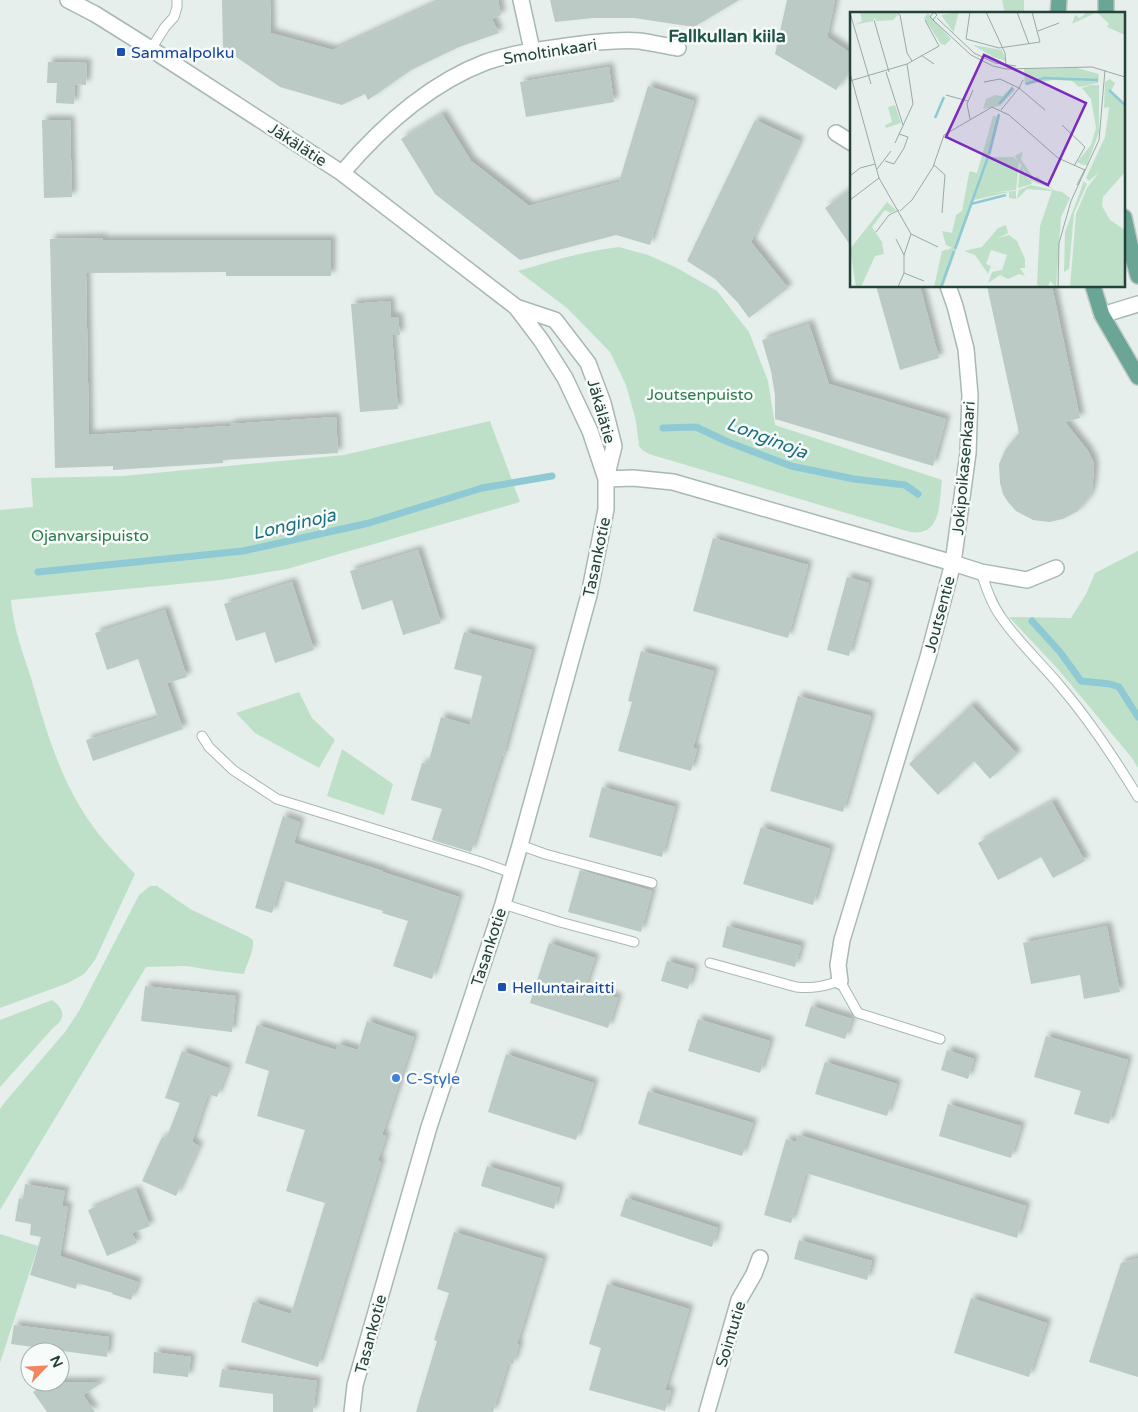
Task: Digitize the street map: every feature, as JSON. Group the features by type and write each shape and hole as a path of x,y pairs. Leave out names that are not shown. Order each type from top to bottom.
{"main road":[{"path":"1126,226 1138,276"},
{"path":"1094,288 1102,314 1138,378"}],"street":[{"name":"Jäkälätie","path":"68,0 95,14 151,49 342,173 516,307 566,378 590,431 606,479"},
{"path":"521,0 532,50"},
{"name":"Smoltinkaari","path":"342,173 359,152 397,115 427,93 456,76 486,62 532,50 602,42 639,41 678,48"},
{"path":"836,133 850,142"},
{"name":"Jokipoikasenkaari","path":"949,288 966,349 970,395 968,453 953,563"},
{"path":"1102,314 1138,304"},
{"name":"Jäkälätie","path":"516,307 555,320 588,363 603,403 614,446 606,479"},
{"name":"Joutsentie","path":"606,479 633,478 673,482 953,563 926,663 842,940 838,965 840,981"},
{"name":"Tasankotie","path":"352,1412 355,1385 429,1128 512,873 589,595 606,509 606,479"},
{"path":"953,563 981,572 1027,580 1056,568"},
{"name":"Sointutie","path":"707,1412 739,1300 754,1274 760,1258"}],"lane":[{"path":"151,49 174,17 177,0"},
{"path":"981,572 1000,617 1062,687 1102,739 1138,797"},
{"path":"202,736 209,747 233,770 277,799 512,873"},
{"path":"520,845 545,854 652,883"},
{"path":"502,904 634,942"},
{"path":"710,963 796,987 815,988 840,981 858,1013 940,1040"}],"green space":[{"path":"1002,0 1024,0 1024,12 1005,12"},
{"name":"Joutsenpuisto","path":"619,247 648,255 677,268 717,291 749,332 768,381 775,425 942,480 939,507 933,524 928,529 920,532 910,532 649,454 642,450 639,446 636,421 626,385 610,352 567,308 518,271 555,260"},
{"name":"Ojanvarsipuisto","path":"490,421 520,502 287,569 221,580 11,600 14,620 46,729 65,779 94,827 135,874 95,960 84,974 68,983 0,1008 0,510 33,507 31,478 123,476 344,455"},
{"path":"1138,551 1138,768 1132,758 1057,668 1009,617 1071,618 1086,594 1095,573"},
{"path":"299,692 312,718 335,740 319,768 255,733 236,713"},
{"path":"342,749 393,784 384,815 327,796"},
{"path":"150,886 157,886 190,909 253,940 244,974 187,966 146,967 0,1210 0,1109 65,1032 79,1011 139,895"},
{"path":"52,1000 61,1010 62,1018 0,1087 0,1020"},
{"path":"0,1234 38,1246 0,1363"}],"building":[{"path":"222,0 270,0 271,33 333,50 442,0 498,0 501,15 492,19 499,33 459,47 411,70 368,100 365,94 342,105 280,87 223,48"},
{"path":"550,0 739,0 694,27 634,18 593,18 555,22"},
{"path":"787,0 835,0 827,37 850,53 850,71 836,90 775,54"},
{"path":"48,62 87,63 86,85 75,84 74,104 56,103 57,83 47,83"},
{"path":"609,67 614,102 526,117 520,82"},
{"path":"648,86 694,101 650,245 616,235 520,260 435,194 401,139 442,114 471,161 529,206 619,182"},
{"path":"42,120 70,120 72,197 44,198"},
{"path":"755,120 800,141 751,242 788,288 749,318 738,303 715,279 687,261"},
{"path":"850,189 850,245 825,208"},
{"path":"103,238 103,240 331,240 331,276 226,276 226,272 86,273 89,435 336,417 338,453 223,460 223,463 113,470 113,466 55,468 50,239"},
{"path":"877,288 921,288 939,358 900,370"},
{"path":"987,288 1052,288 1080,418 1065,422 1088,451 1093,461 1092,489 1089,497 1078,511 1063,519 1049,522 1033,520 1016,511 1008,502 1003,494 1000,483 999,464 1005,450 1019,433"},
{"path":"390,301 391,317 398,317 400,335 392,335 398,409 360,412 351,304"},
{"path":"809,324 829,384 946,419 933,466 775,419 775,395 771,371 762,340"},
{"path":"713,538 808,565 788,638 693,611"},
{"path":"418,550 441,623 403,635 392,600 362,610 350,571"},
{"path":"847,577 869,583 849,656 827,650"},
{"path":"292,582 314,650 275,663 265,632 236,641 224,604"},
{"path":"165,610 187,677 167,683 183,729 93,761 86,740 158,718 138,659 107,670 95,633"},
{"path":"464,632 532,650 503,756 471,852 432,840 442,809 411,800 422,763 428,764 441,717 470,725 482,676 454,669"},
{"path":"641,651 714,671 693,748 697,749 691,771 618,751 632,702 628,701"},
{"path":"798,696 871,716 843,812 770,791"},
{"path":"971,705 1017,754 990,779 974,761 938,795 909,764"},
{"path":"602,787 675,807 662,857 589,837"},
{"path":"1052,802 1085,861 1053,878 1041,857 998,880 978,843"},
{"path":"283,816 300,822 294,843 459,897 432,979 393,966 408,921 382,913 383,911 282,880 272,913 255,908"},
{"path":"761,827 830,849 813,905 743,884"},
{"path":"580,870 652,891 641,932 568,912"},
{"path":"727,926 801,946 795,967 722,947"},
{"path":"1107,926 1120,992 1084,999 1080,975 1031,984 1023,943"},
{"path":"549,943 595,958 585,988 618,998 608,1028 530,1003"},
{"path":"667,961 694,969 688,989 661,981"},
{"path":"145,986 236,996 232,1032 141,1021"},
{"path":"811,1006 852,1019 845,1039 805,1026"},
{"path":"698,1019 770,1041 760,1073 688,1051"},
{"path":"367,1021 414,1037 382,1135 386,1136 378,1161 381,1162 318,1367 241,1342 253,1302 291,1314 325,1203 286,1191 305,1130 257,1116 269,1071 245,1063 257,1025 336,1050 338,1044 358,1050"},
{"path":"1046,1036 1128,1060 1109,1124 1074,1114 1081,1091 1034,1077"},
{"path":"947,1050 974,1059 968,1079 941,1070"},
{"path":"182,1051 228,1068 217,1097 208,1094 192,1142 199,1146 176,1196 142,1181 162,1137 166,1139 180,1103 165,1098"},
{"path":"506,1054 594,1083 576,1140 488,1112"},
{"path":"825,1062 897,1084 887,1116 815,1094"},
{"path":"648,1091 753,1123 742,1156 638,1124"},
{"path":"948,1104 1021,1126 1011,1158 939,1136"},
{"path":"799,1135 1026,1206 1017,1238 806,1173 791,1223 764,1215 786,1139 796,1142"},
{"path":"487,1166 560,1188 554,1209 481,1186"},
{"path":"25,1184 65,1191 62,1206 68,1207 60,1256 138,1282 131,1300 77,1283 76,1289 30,1275 41,1237 30,1235 31,1224 15,1221 19,1198 23,1199"},
{"path":"136,1190 150,1226 132,1233 137,1243 107,1256 88,1210"},
{"path":"626,1198 718,1228 712,1247 620,1216"},
{"path":"454,1232 543,1259 517,1344 519,1345 513,1364 508,1363 493,1412 416,1412 437,1341 434,1340 449,1293 437,1289"},
{"path":"799,1240 872,1261 867,1280 794,1259"},
{"path":"1138,1258 1138,1377 1089,1362 1121,1263"},
{"path":"607,1284 689,1309 665,1390 671,1391 665,1411 589,1390 601,1348 589,1344"},
{"path":"971,1298 1047,1323 1029,1377 954,1353"},
{"path":"14,1325 109,1337 107,1357 70,1352 70,1342 20,1342 20,1345 11,1344"},
{"path":"154,1352 191,1357 188,1377 153,1373"},
{"path":"222,1369 317,1381 313,1412 273,1412 273,1394 219,1387"},
{"path":"70,1382 103,1382 83,1395 95,1412 47,1412 33,1392 70,1392"}],"waterway":[{"name":"Longinoja","path":"663,428 696,427 728,442 791,466 854,479 905,485 918,494"},
{"name":"Longinoja","path":"38,572 243,551 369,523 482,488 552,476"},
{"name":"Longinoja","path":"1032,621 1060,652 1081,681 1110,684 1119,687 1138,717"}],"place":[{"name":"Sammalpolku","path":"121,52"},
{"name":"Helluntairaitti","path":"502,987"},
{"name":"C-Style","path":"396,1078"}],"district":[{"name":"Fallkullan kiila","path":"727,36"}]}
